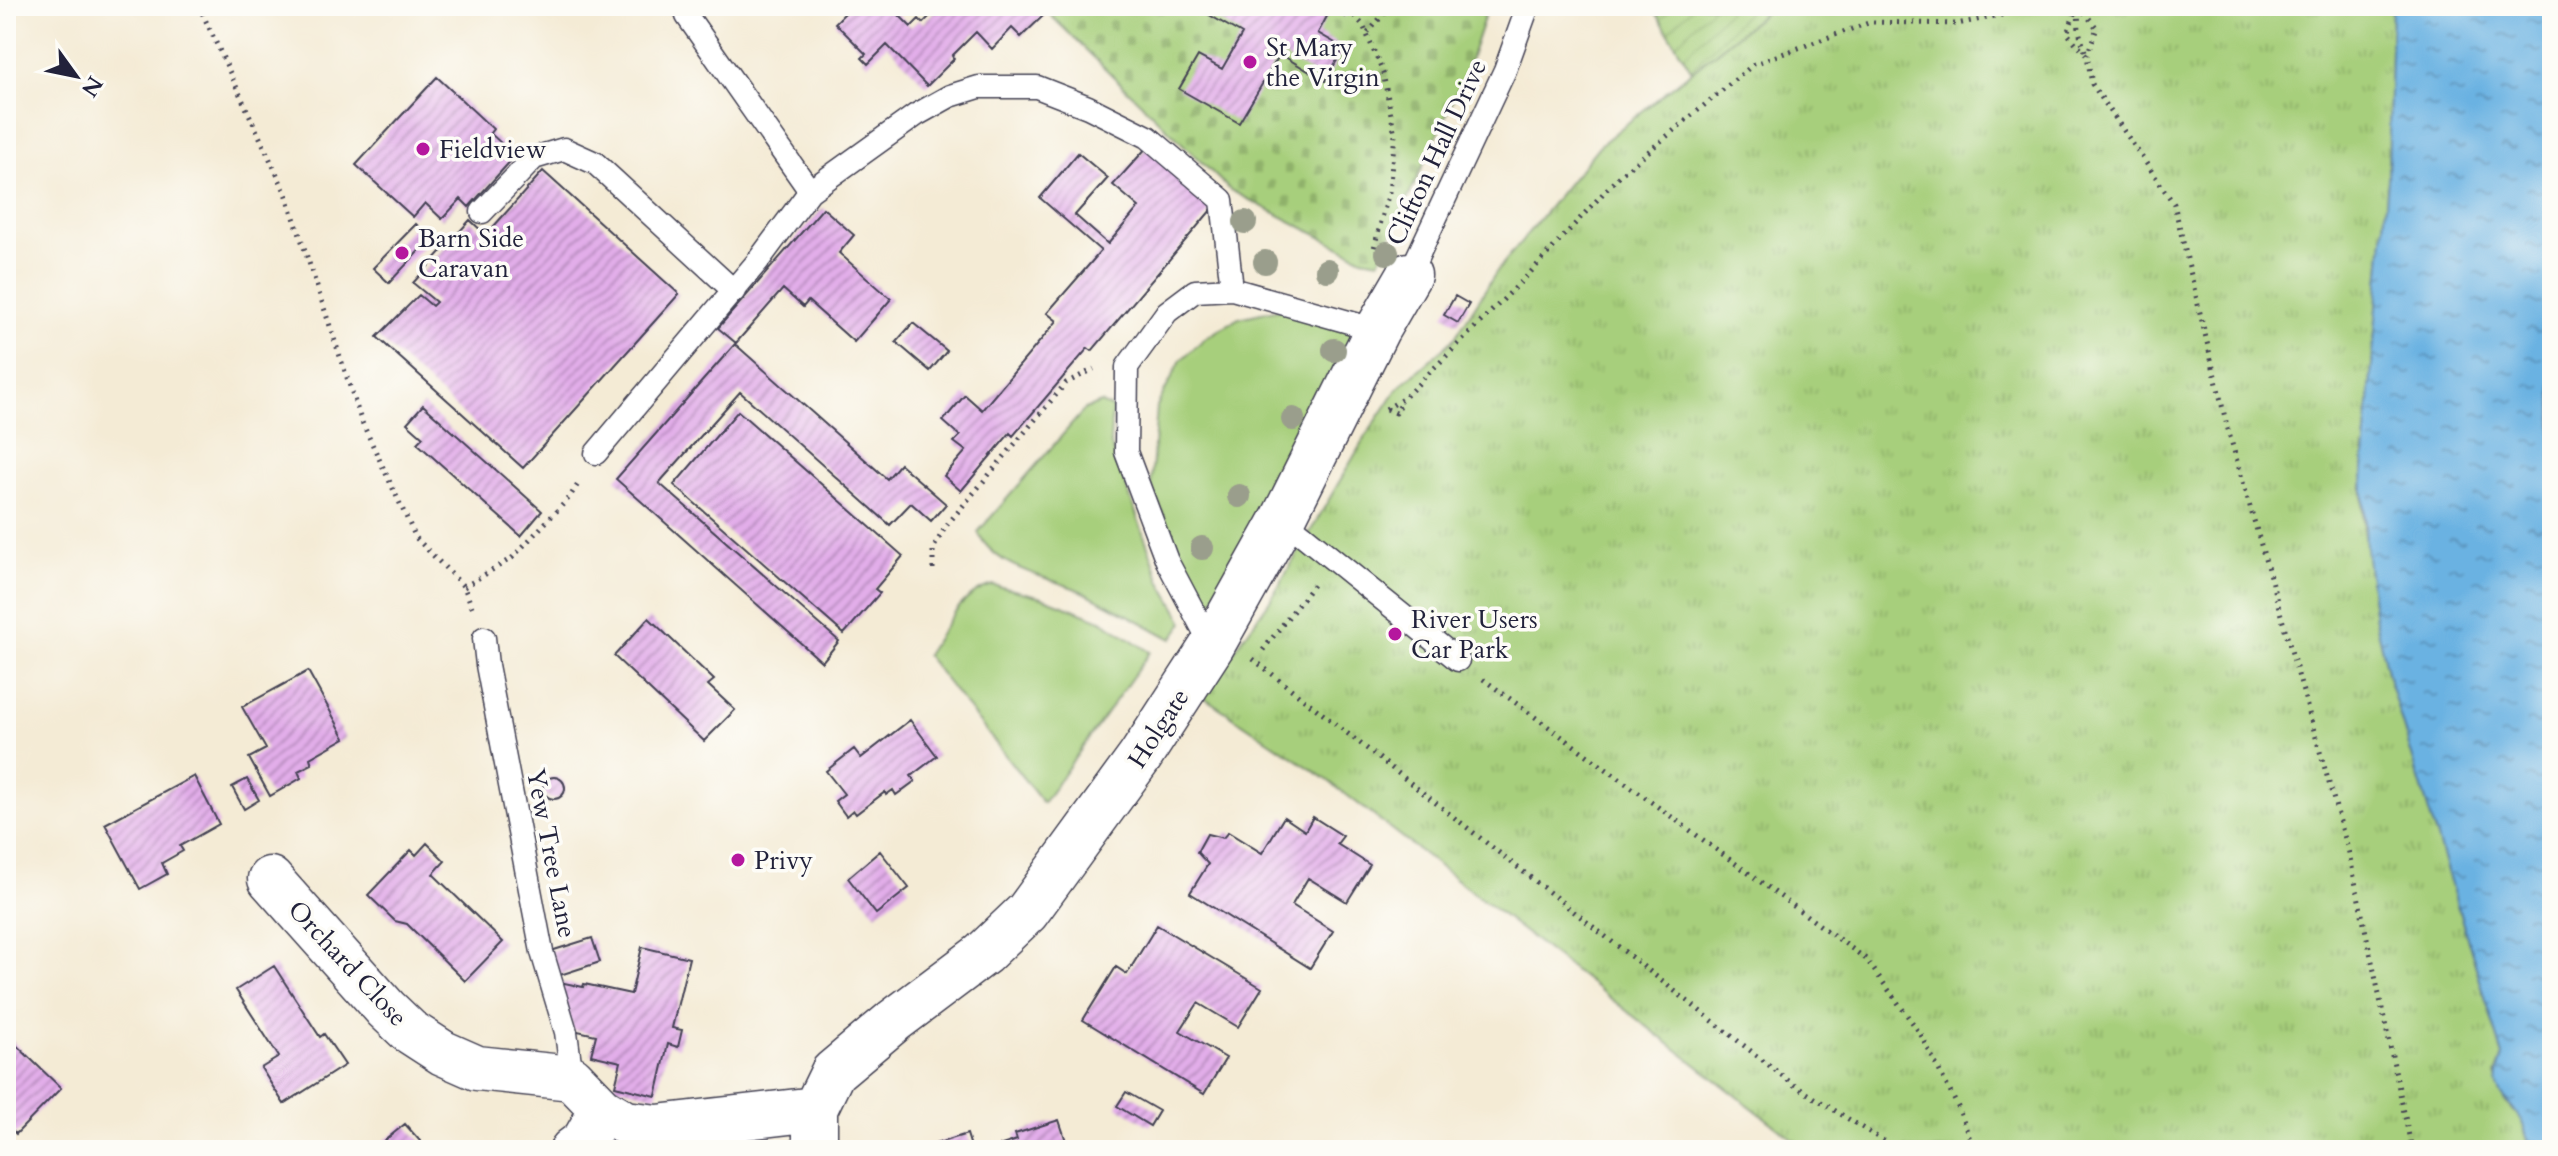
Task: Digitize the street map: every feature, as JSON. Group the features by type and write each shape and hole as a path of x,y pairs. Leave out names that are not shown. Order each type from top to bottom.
{"street":[{"name":"Holgate","path":"815,1130 833,1072 895,1020 983,954 1027,912 1140,757 1212,646 1283,519 1377,330 1390,267"},
{"name":"Orchard Close","path":"273,877 386,1009 409,1031 477,1068 572,1078"},
{"path":"572,1078 602,1109 626,1123 657,1127 815,1130"},
{"path":"572,1150 584,1141 602,1109"}],"lane":[{"path":"688,6 687,16 810,191"},
{"name":"Clifton Hall Drive","path":"1390,267 1505,70 1528,6"},
{"path":"596,453 734,291 810,191 916,115 950,96 979,87 1037,87 1088,107 1148,137 1222,200 1232,289"},
{"path":"482,212 534,158 564,149 595,163 734,291"},
{"path":"1212,646 1167,561 1126,452 1127,367 1167,312 1195,291 1232,289 1377,330"},
{"path":"1283,519 1458,660"},
{"name":"Yew Tree Lane","path":"484,638 489,680 539,937 566,1032 572,1078"}],"path":[{"path":"199,6 287,196 361,420 416,538 464,587 484,638"},
{"path":"1357,16 1361,6"},
{"path":"1367,33 1390,6"},
{"path":"1328,427 1386,409 1404,398 1528,275 1620,175 1754,64 1871,22 1957,24 2045,6"},
{"path":"2078,6 2067,33 2087,56"},
{"path":"2078,6 2097,28 2087,56"},
{"path":"2078,6 2079,31 2092,84 2174,204 2227,426 2349,853 2412,1150"},
{"path":"1349,10 1357,16 1367,33 1383,73 1395,135 1389,192 1390,267"},
{"path":"933,569 933,549 946,526 1066,383 1090,369 1127,367"},
{"path":"464,587 512,558 569,498 596,453"},
{"path":"1333,559 1256,660 1794,1085 1898,1150"},
{"path":"1458,660 1866,959 1920,1033 1958,1107 1974,1150"}],"green space":[{"path":"1041,6 1488,6 1466,72 1379,261 1362,258 1230,190"},
{"path":"1652,6 1773,6 1692,71"},
{"path":"1773,6 2392,6 2388,180 2363,469 2363,519 2375,620 2389,680 2503,1056 2496,1075 2506,1102 2521,1119 2531,1150 1807,1150 1326,779 1202,696 1271,599 1363,441 1398,388 1454,339 1497,271 1599,146"},
{"path":"1279,309 1359,326 1300,447 1205,614 1151,485 1157,406 1181,360 1205,338 1239,318"},
{"path":"1101,403 1112,408 1110,442 1161,582 1184,622 1172,639 1083,592 1009,563 986,545 978,532 1085,409"},
{"path":"993,585 1042,597 1101,620 1150,652 1043,803 926,655 962,604 981,589"}],"water":[{"path":"2392,6 2552,6 2552,1150 2531,1150 2522,1123 2500,1091 2497,1078 2503,1056 2389,680 2375,620 2366,549 2363,469 2388,180"}],"building":[{"path":"852,6 890,6 911,27 919,19 923,23 940,6 1036,6 1045,14 1021,37 1012,28 992,49 976,32 927,86 887,45 868,64 862,58 866,54 835,23"},
{"name":"St Mary the Virgin","path":"1201,6 1351,6 1345,17 1331,9 1318,33 1344,48 1325,81 1280,54 1239,123 1179,89 1198,56 1222,69 1242,34 1199,9"},
{"name":"Fieldview","path":"437,77 493,129 490,133 515,156 469,207 461,199 442,219 425,203 413,217 356,165"},
{"path":"1149,145 1217,203 1092,351 1088,348 961,491 944,476 966,451 954,442 960,436 943,421 965,395 982,410 1057,321 1047,313 1101,251 1040,198 1078,153 1108,178 1075,215 1108,244 1139,207 1113,185"},
{"path":"543,171 679,294 523,468 377,337 419,295 432,306 436,302 413,283 470,220 486,235"},
{"path":"823,208 854,235 839,253 891,299 854,342 808,301 803,307 783,289 736,343 718,328"},
{"name":"Barn Side Caravan","path":"416,224 431,238 389,283 373,268"},
{"path":"1455,296 1469,304 1458,323 1444,315"},
{"path":"913,323 947,351 930,371 896,342"},
{"path":"735,344 887,479 900,464 946,504 931,521 911,503 890,525 740,392 659,483 839,641 822,662 616,479"},
{"path":"423,405 542,511 521,536 417,443 423,437 407,423"},
{"path":"738,411 903,556 875,589 880,593 844,634 674,485"},
{"path":"649,618 714,680 708,685 735,710 704,741 614,656"},
{"path":"308,671 345,738 310,758 312,764 298,771 301,778 270,796 249,758 266,749 242,707"},
{"path":"910,720 937,756 911,776 915,781 896,795 893,790 886,795 885,792 856,814 853,810 846,816 835,801 844,794 826,771 854,749 861,758"},
{"path":"194,776 219,824 180,846 183,851 162,863 167,874 140,889 105,824"},
{"path":"550,777 558,777 565,788 558,799 550,799 543,792 543,784"},
{"path":"247,779 259,800 244,809 232,787"},
{"path":"1284,817 1305,831 1313,817 1343,836 1337,844 1370,865 1347,902 1308,878 1292,905 1333,931 1310,968 1190,893 1208,864 1197,852 1207,834 1223,838 1228,832 1262,853"},
{"path":"427,843 445,861 433,874 503,942 465,981 407,924 395,921 368,895 411,850 416,855"},
{"path":"880,851 909,888 876,914 848,878"},
{"path":"1157,925 1262,988 1238,1027 1198,1003 1180,1031 1226,1058 1204,1094 1083,1020 1116,967 1127,974"},
{"path":"592,938 600,962 560,975 551,951"},
{"path":"642,947 689,958 672,1028 682,1030 678,1047 668,1044 656,1096 615,1086 621,1062 591,1055 596,1035 573,1030 560,982 631,994"},
{"path":"274,966 320,1037 324,1034 345,1065 284,1104 261,1068 279,1057 236,990"},
{"path":"11,1040 61,1088 16,1134 6,1124 6,1044"},
{"path":"1126,1092 1159,1111 1150,1126 1117,1106"},
{"path":"1059,1120 1069,1150 987,1150 1017,1140 1015,1134"},
{"path":"405,1124 428,1150 384,1150 389,1146 384,1141"},
{"path":"967,1134 972,1150 919,1150 919,1149"}],"place":[{"name":"St Mary the Virgin","path":"1250,62"},
{"name":"Fieldview","path":"423,149"},
{"name":"Barn Side Caravan","path":"402,253"},
{"name":"River Users Car Park","path":"1395,634"},
{"name":"Privy","path":"738,860"}]}
